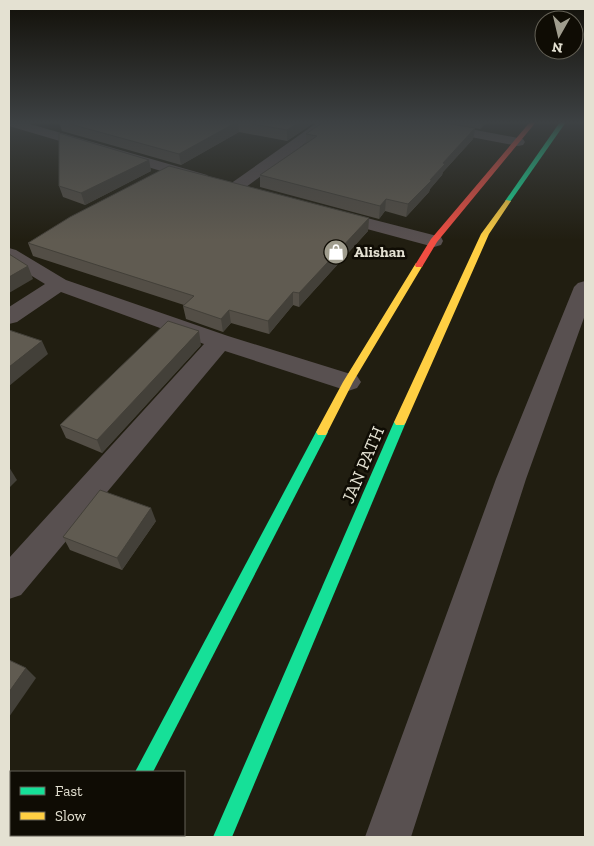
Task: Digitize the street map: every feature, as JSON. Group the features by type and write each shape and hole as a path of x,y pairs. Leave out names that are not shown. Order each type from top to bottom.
{"main road":[{"path":"145,771 348,382 434,241 501,161"},
{"name":"JAN PATH","path":"222,837 403,416 485,234 536,161"}],"street":[{"path":"141,161 254,192"},
{"path":"236,187 270,161"},
{"path":"153,179 170,170"},
{"path":"318,210 434,241"},
{"path":"14,251 59,284 304,370 348,382"},
{"path":"9,318 59,284"},
{"path":"388,837 511,479 585,287"},
{"path":"9,583 220,341"}],"building":[{"path":"59,161 146,161 81,193 59,186"},
{"path":"280,161 444,161 443,163 445,164 408,204 386,199 380,206 260,175"},
{"path":"169,166 369,218 299,293 293,292 268,321 229,310 221,319 183,306 194,296 28,243 70,217"},
{"path":"9,254 28,266 9,277"},
{"path":"168,321 199,331 97,440 60,425"},
{"path":"9,330 42,341 9,367"},
{"path":"100,490 151,508 117,558 63,537"},
{"path":"9,660 26,668 9,692"}],"traffic: fast":[{"path":"508,201 536,161"},
{"path":"222,837 400,422"},
{"path":"145,771 322,432"}],"traffic: slow":[{"path":"400,422 485,234 508,201"},
{"path":"322,432 348,382 419,265"}],"traffic: jam":[{"path":"419,265 434,241 500,161"}],"place":[{"name":"Alishan","path":"336,252"}]}
